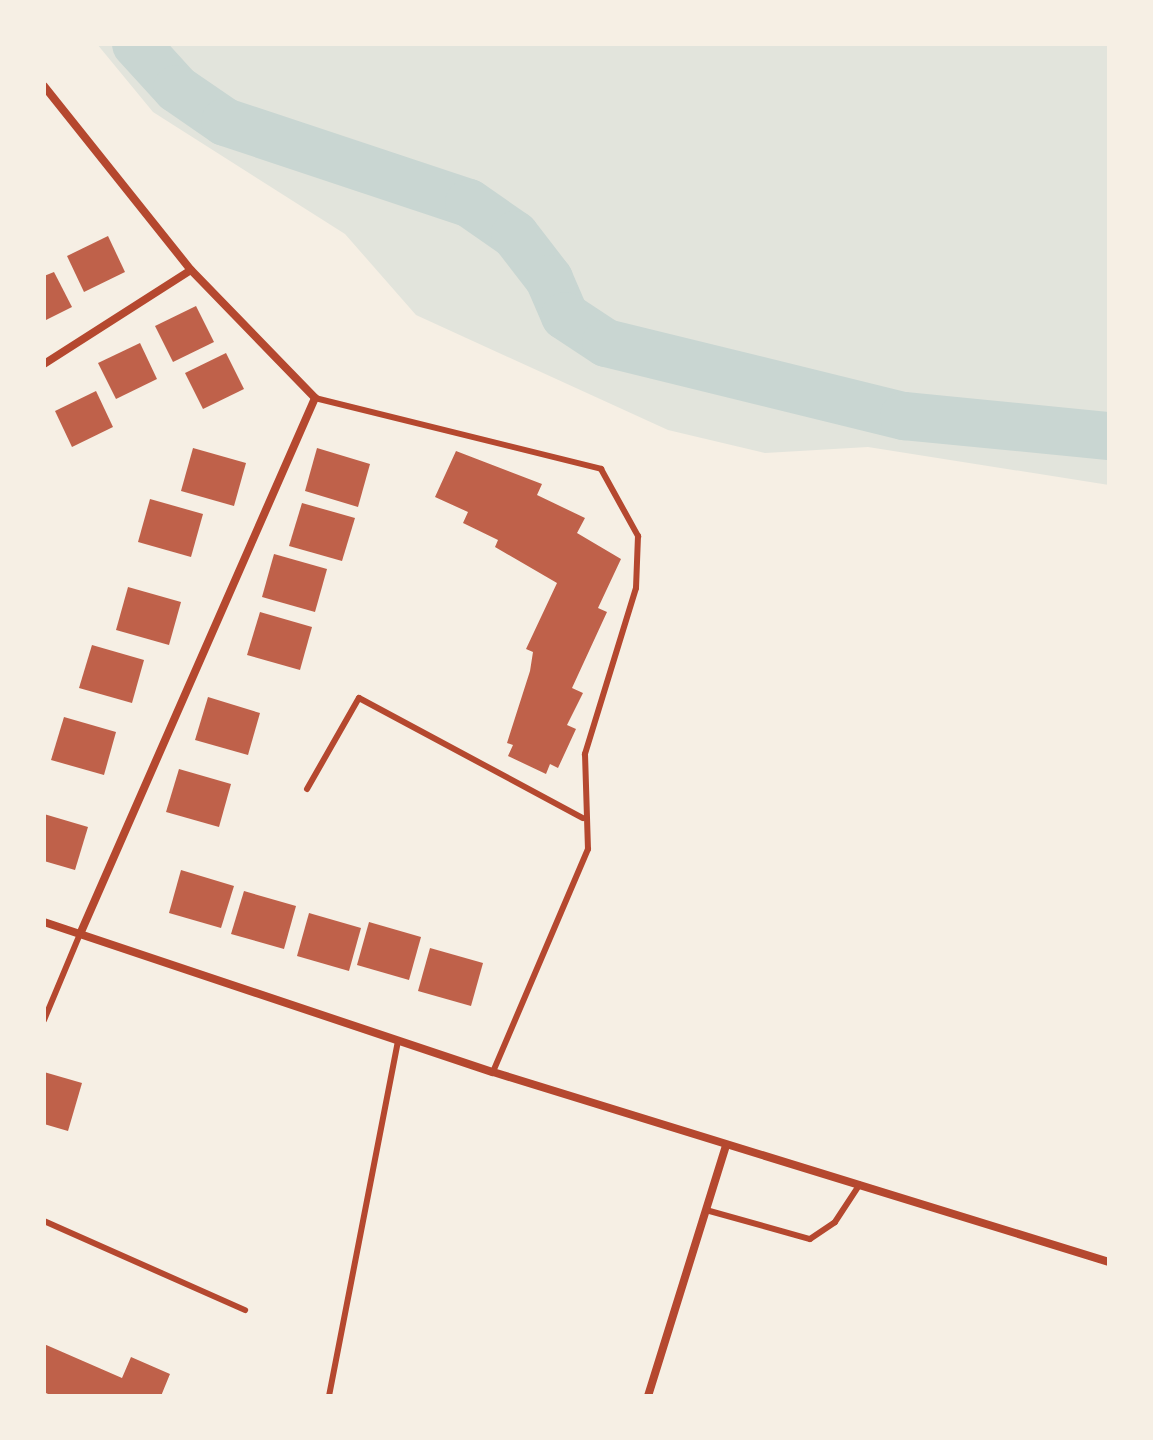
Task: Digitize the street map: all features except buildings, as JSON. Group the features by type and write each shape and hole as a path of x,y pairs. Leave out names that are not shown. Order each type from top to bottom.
{"street":[{"path":"44,86 191,270 315,398 80,934"},
{"path":"44,364 191,270"},
{"path":"44,922 493,1072 1109,1262"},
{"path":"648,1396 726,1145"}],"lane":[{"path":"315,398 570,456 601,469 624,500 638,536 636,588 585,754 583,818 588,849 493,1072"},
{"path":"307,789 359,698 583,818"},
{"path":"44,1020 80,934"},
{"path":"329,1396 398,1041"},
{"path":"706,1210 810,1239 835,1222 860,1184"},
{"path":"44,1221 245,1310"}],"shaded area":[{"path":"97,44 1109,44 1109,485 868,447 765,453 668,430 416,315 345,234 153,112"}],"waterway":[{"path":"136,44 177,89 225,122 469,203 515,235 549,279 565,316 606,343 904,416 1109,436"}]}
